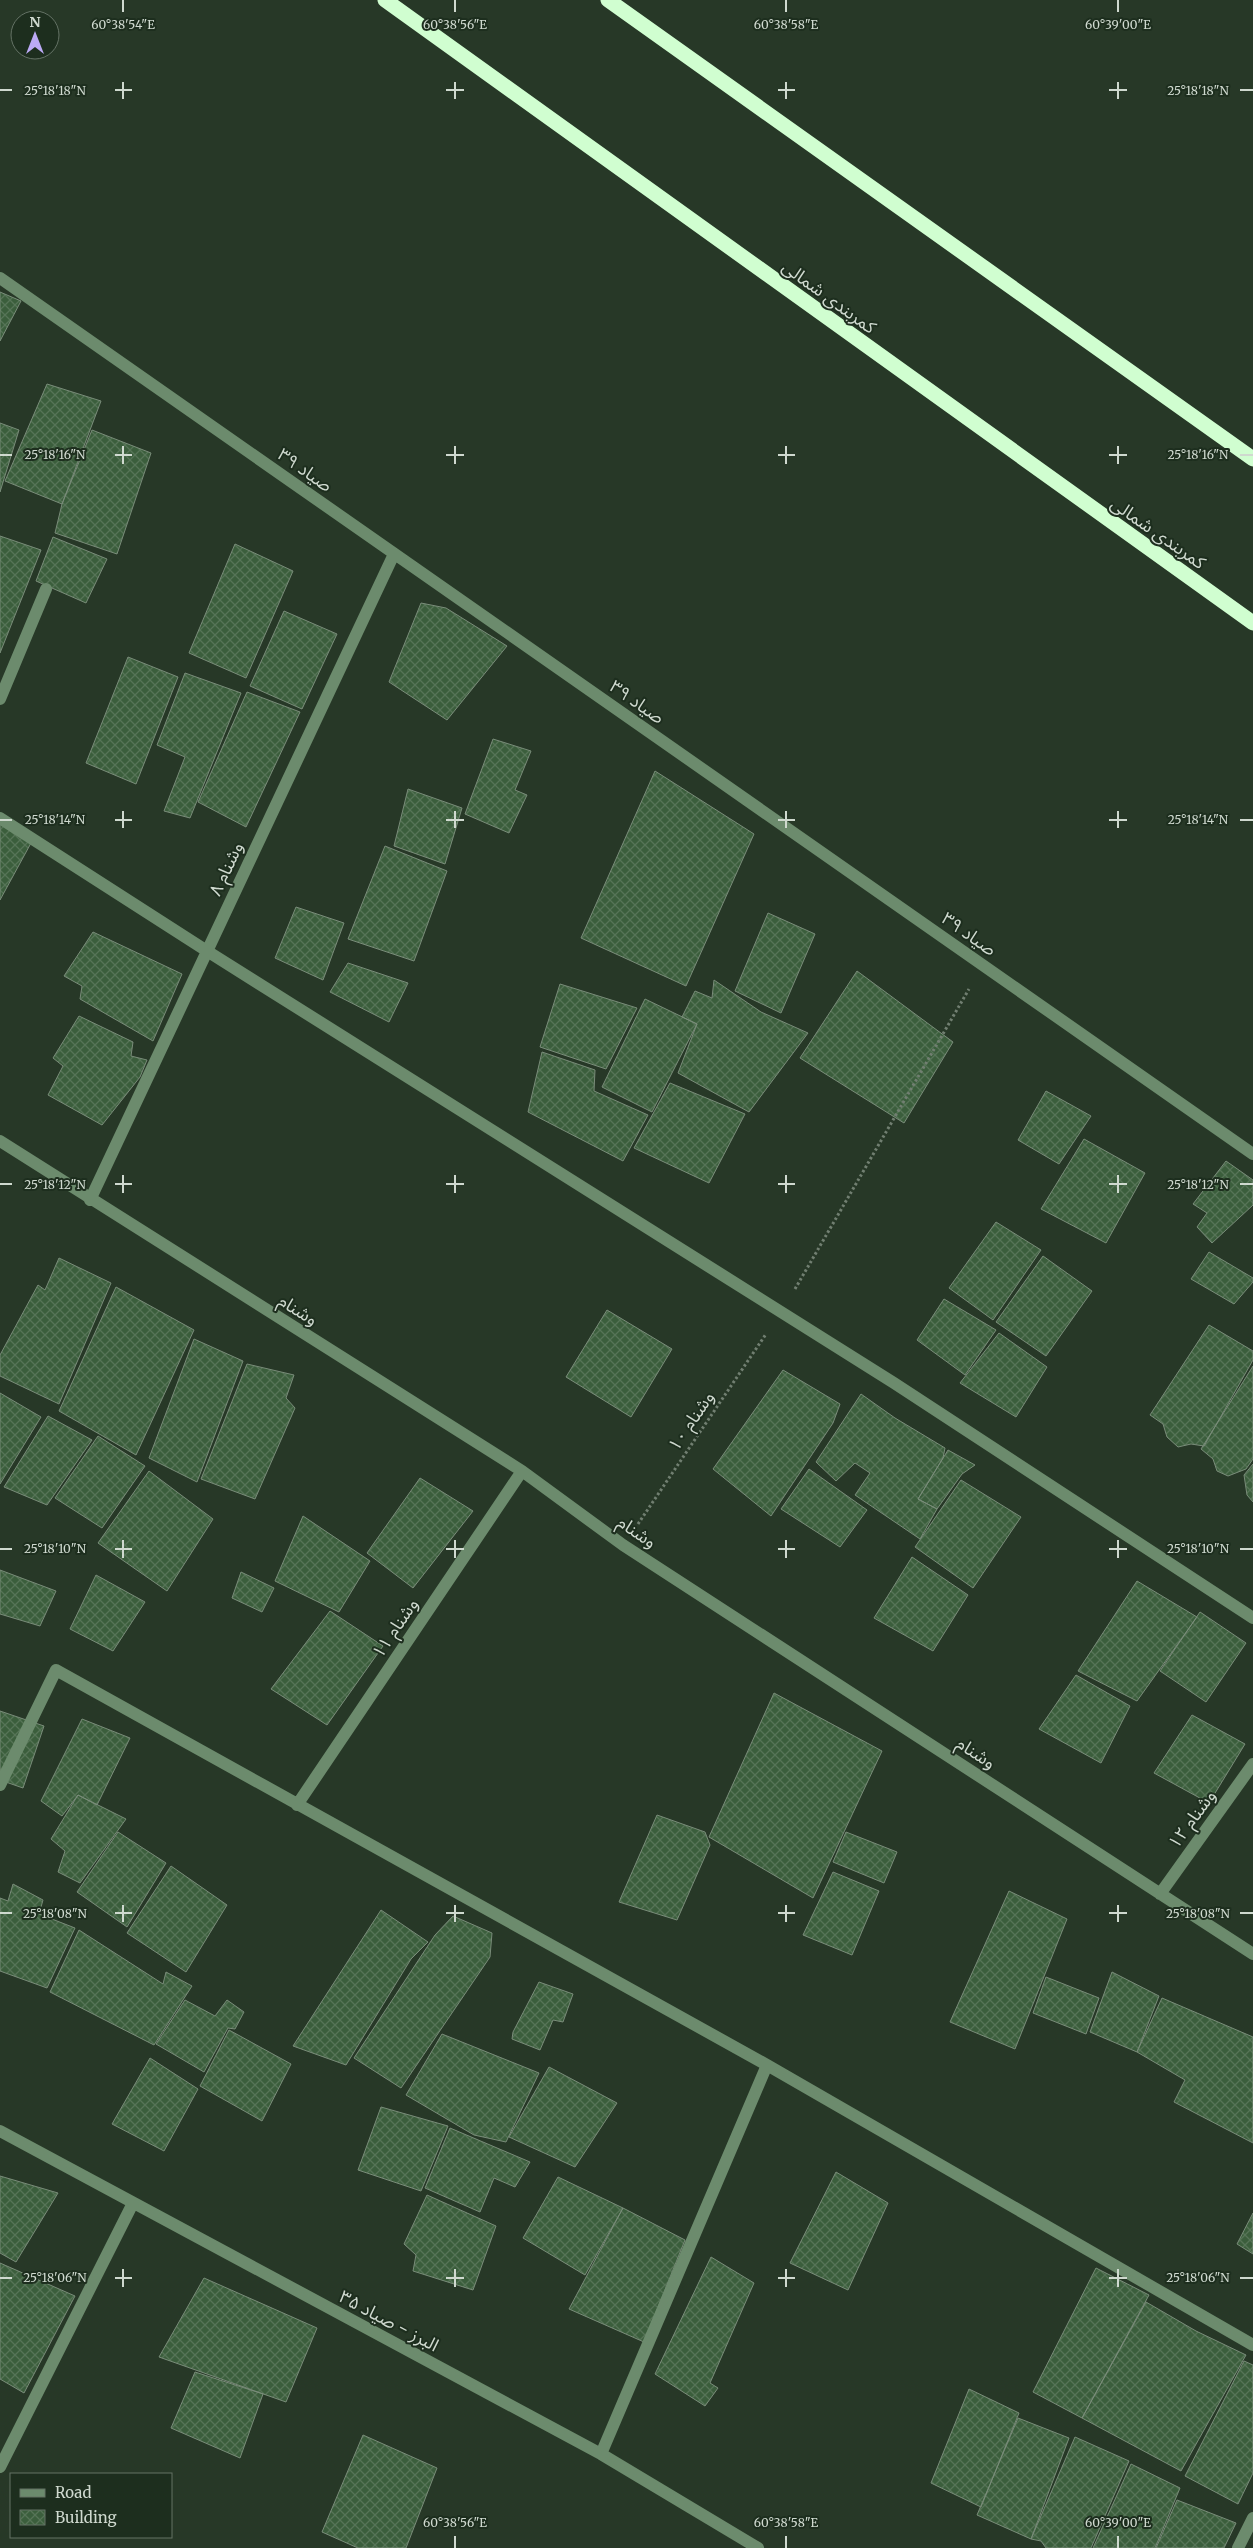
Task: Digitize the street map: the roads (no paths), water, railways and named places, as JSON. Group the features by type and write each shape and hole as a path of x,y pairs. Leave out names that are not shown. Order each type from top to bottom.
{"highway":[{"name":"کمربندی شمالی","path":"385,0 1253,623"},
{"path":"608,0 1253,459"}],"street":[{"name":"صیاد ۳۹","path":"0,278 1253,1154"},
{"name":"وشنام ۸","path":"90,1200 394,554"},
{"path":"0,699 46,589"},
{"path":"0,818 207,951 781,1312 1253,1618"},
{"name":"وشنام","path":"0,1141 90,1200 522,1471 623,1545 1253,1954"},
{"name":"وشنام ۱۱","path":"297,1805 522,1471"},
{"path":"0,1785 56,1670 767,2064 1253,2345"},
{"name":"وشنام ۱۲","path":"1160,1894 1253,1764"},
{"path":"601,2454 767,2064"},
{"name":"البرز - صیاد ۳۵","path":"0,2131 601,2454 758,2548"},
{"path":"0,2467 133,2203"},
{"path":"1238,2548 1253,2518"}]}
